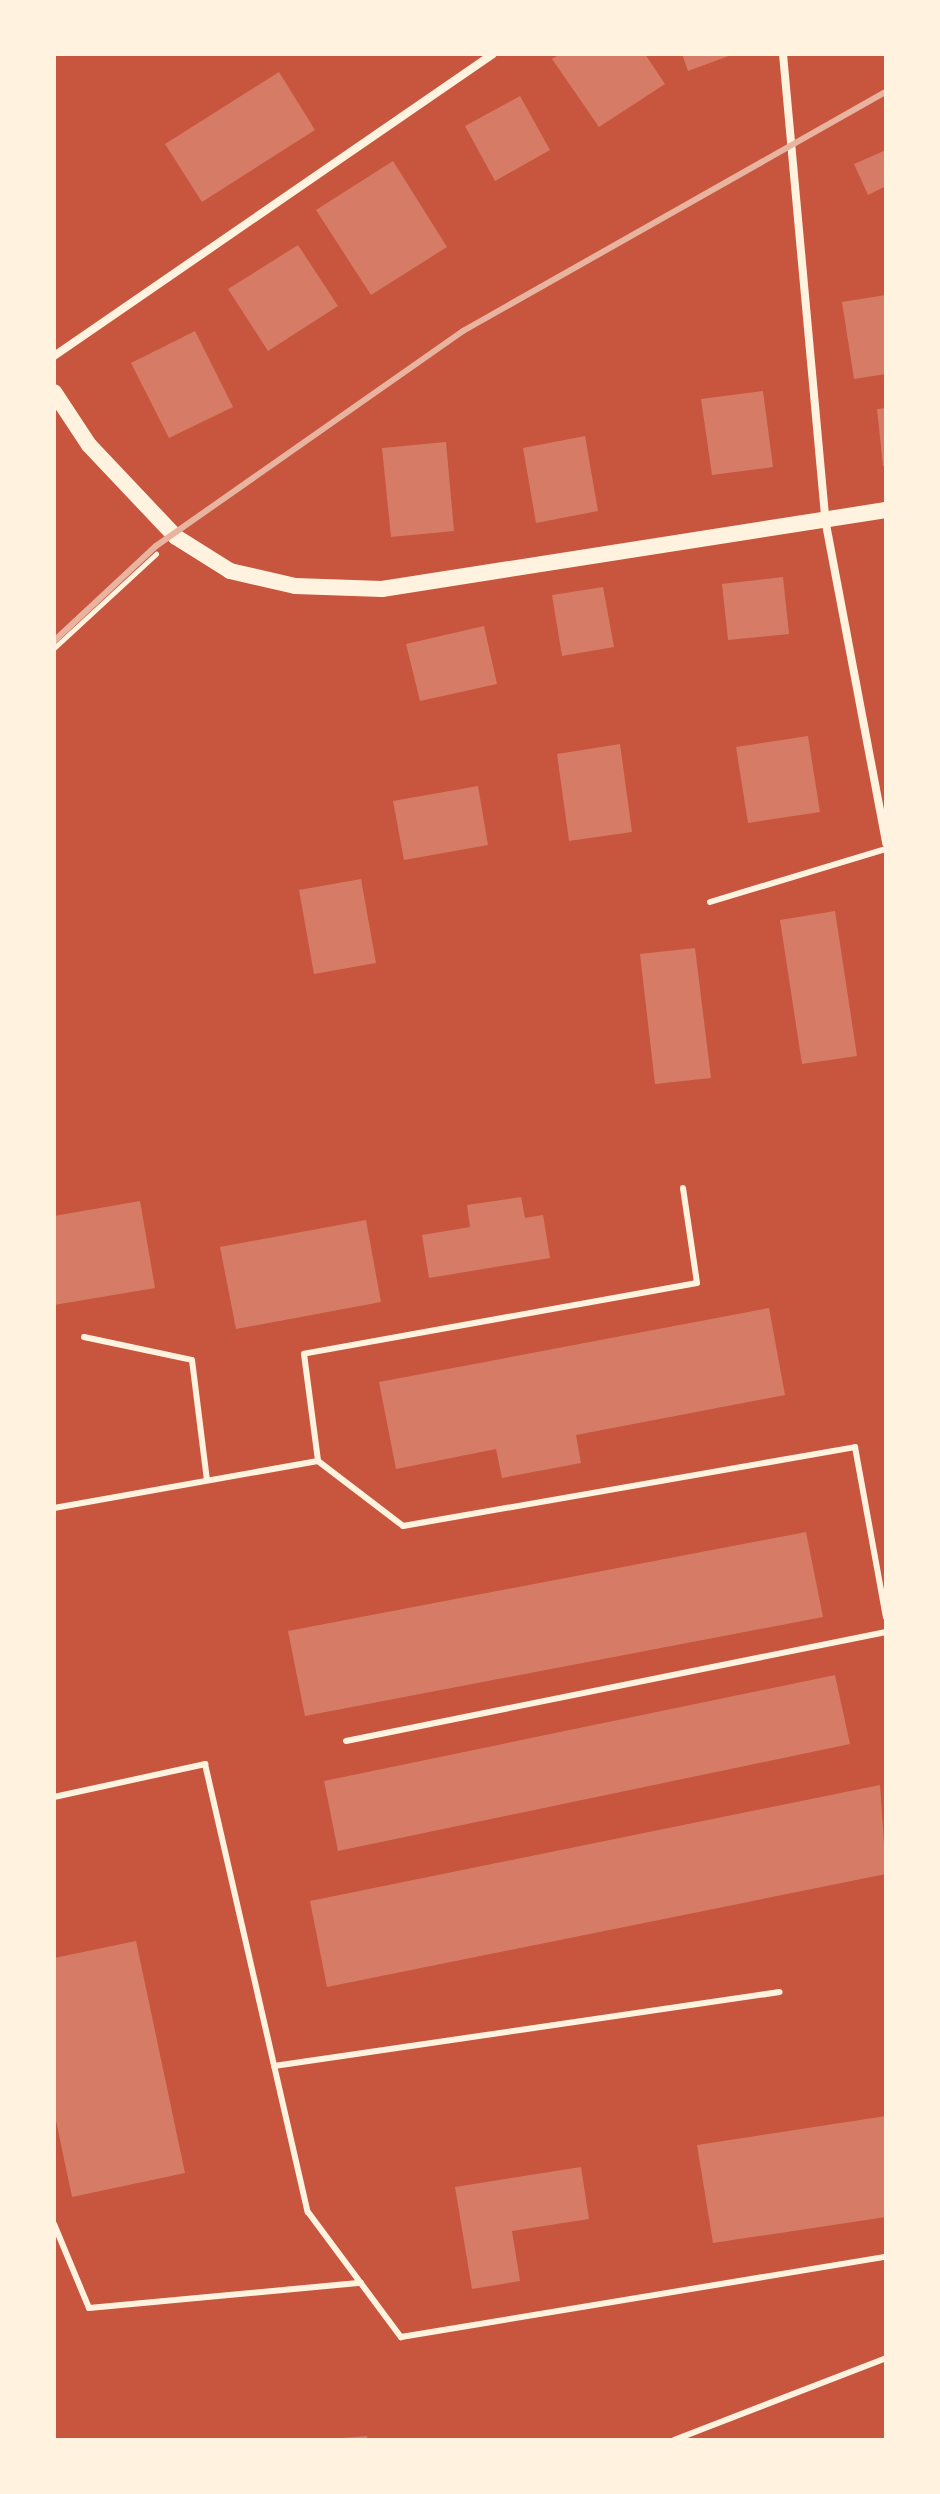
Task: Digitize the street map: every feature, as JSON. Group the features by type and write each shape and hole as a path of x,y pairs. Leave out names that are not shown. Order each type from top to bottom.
{"main road":[{"path":"54,392 89,445 176,537 230,571 295,586 382,589 886,510"}],"street":[{"path":"54,356 493,54"},
{"path":"783,54 825,519 886,846"}],"lane":[{"path":"710,902 886,846"},
{"path":"683,1188 697,1283 304,1354 318,1461 403,1526 855,1447 886,1617"},
{"path":"84,1337 192,1360 207,1480"},
{"path":"54,1508 318,1461"},
{"path":"346,1741 886,1632"},
{"path":"54,1797 205,1764 308,2212 401,2337 886,2257"},
{"path":"274,2066 780,1992"},
{"path":"54,2224 89,2308 361,2283"},
{"path":"674,2440 886,2358"}],"path":[{"path":"54,648 162,548"}],"building":[{"path":"560,54 645,54 665,84 599,127 552,59"},
{"path":"682,54 734,54 688,71"},
{"path":"279,72 315,130 202,202 165,144"},
{"path":"520,96 550,150 495,181 465,126"},
{"path":"886,150 886,186 868,195 854,164"},
{"path":"393,161 447,247 371,295 316,210"},
{"path":"298,245 338,306 268,351 228,289"},
{"path":"886,295 886,374 854,379 842,302"},
{"path":"195,331 233,407 169,438 131,363"},
{"path":"763,391 773,467 712,475 701,399"},
{"path":"886,408 886,466 883,466 877,409"},
{"path":"585,436 598,511 536,523 523,448"},
{"path":"446,442 454,531 391,537 382,448"},
{"path":"783,577 789,634 728,640 722,584"},
{"path":"603,587 614,647 562,656 552,595"},
{"path":"484,626 497,684 420,701 406,644"},
{"path":"808,736 820,812 748,823 736,747"},
{"path":"620,744 632,832 569,841 557,754"},
{"path":"478,786 488,845 404,860 393,801"},
{"path":"361,879 376,963 314,974 299,890"},
{"path":"835,911 857,1056 802,1064 780,920"},
{"path":"695,948 711,1078 655,1084 640,954"},
{"path":"521,1197 525,1218 543,1215 550,1258 429,1278 422,1235 470,1227 467,1205"},
{"path":"140,1201 155,1288 54,1305 54,1216"},
{"path":"366,1220 381,1302 236,1329 220,1247"},
{"path":"769,1308 785,1395 576,1435 581,1463 502,1478 496,1449 396,1469 379,1382"},
{"path":"806,1532 823,1617 305,1716 288,1631"},
{"path":"835,1675 850,1744 338,1851 324,1781"},
{"path":"880,1785 886,1874 327,1987 310,1901"},
{"path":"136,1941 185,2173 72,2197 54,2111 54,1958"},
{"path":"886,2116 886,2217 713,2243 697,2145"},
{"path":"581,2167 589,2219 512,2231 520,2281 472,2289 455,2187"},
{"path":"367,2436 368,2440 342,2440 342,2438"}],"railway":[{"path":"54,641 156,546 463,331 886,92"}]}
